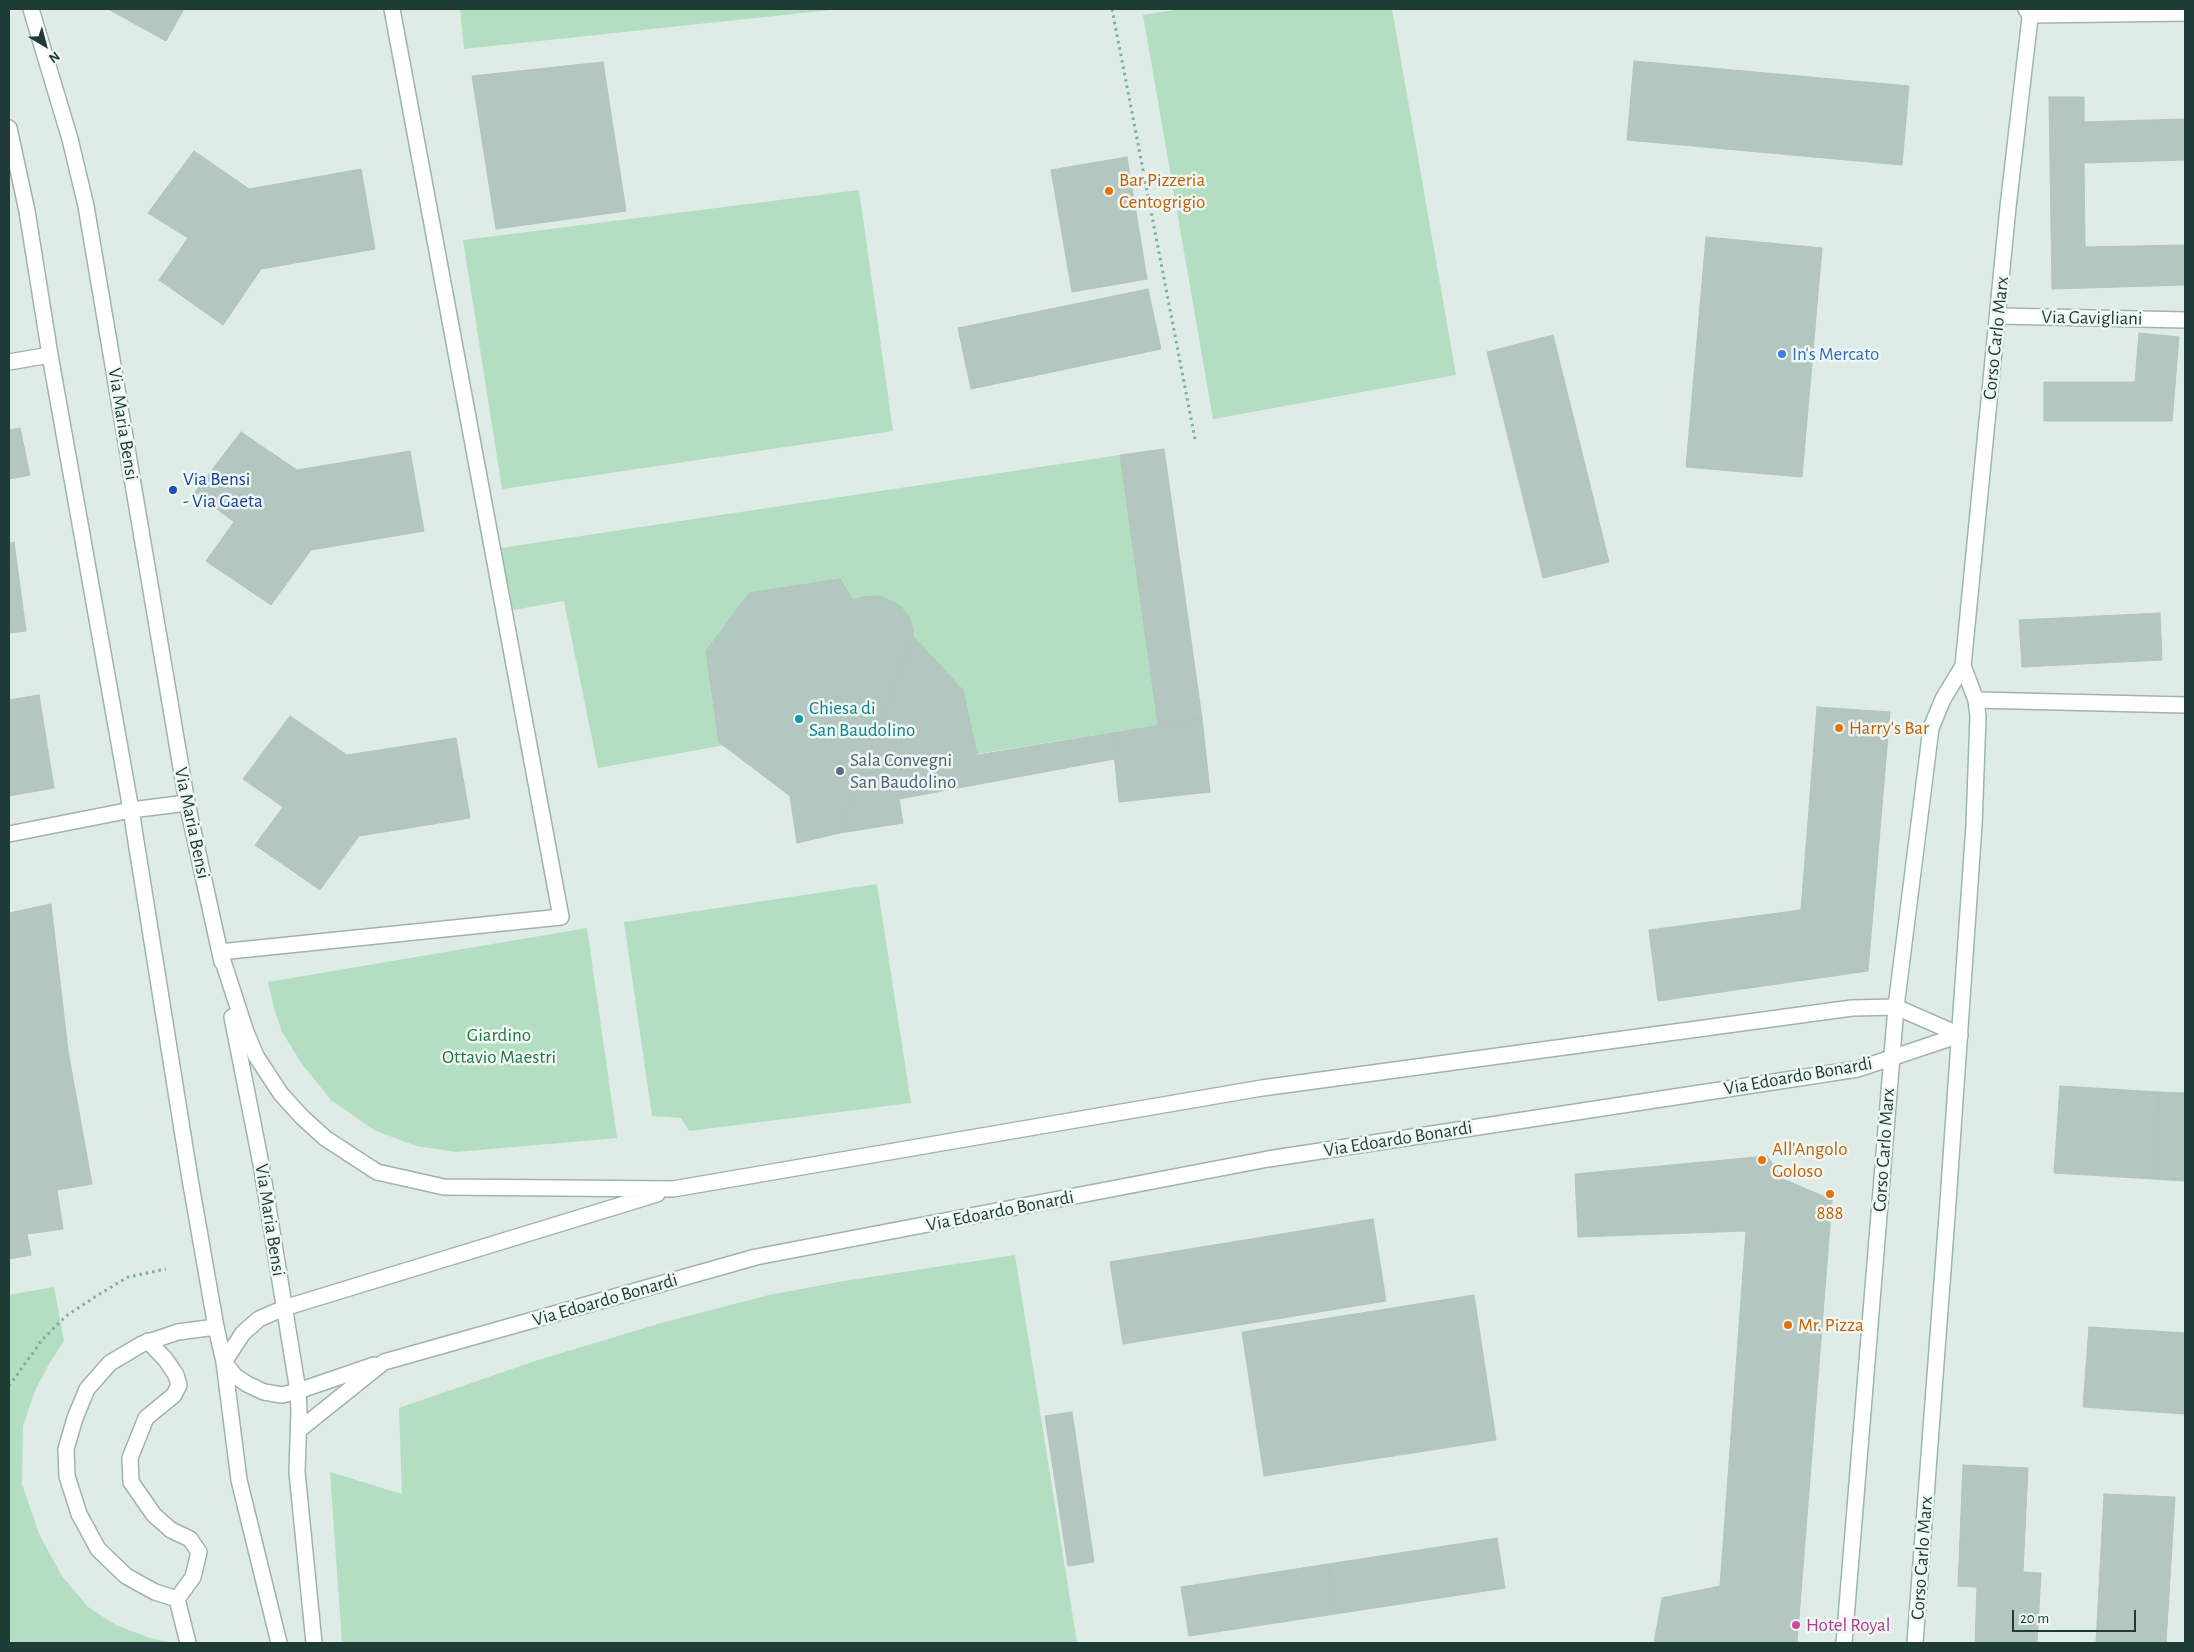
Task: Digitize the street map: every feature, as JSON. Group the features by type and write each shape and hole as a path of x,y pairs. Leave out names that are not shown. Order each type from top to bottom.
{"street":[{"name":"Via Maria Bensi","path":"31,9 68,130 86,206 187,803 220,952 261,1164 298,1391 297,1472 314,1643"},
{"path":"392,9 561,917 220,952 246,1032 256,1056 267,1075 286,1100 325,1138 377,1172 444,1187 673,1189"},
{"path":"2029,11 2185,13"},
{"name":"Corso Carlo Marx","path":"1844,1643 1896,1007 1931,728 1942,699 1963,666 2029,11"},
{"path":"9,128 27,211 50,355 131,810 190,1179 224,1362 239,1480 279,1643"},
{"name":"Via Gavigliani","path":"1999,316 2185,320"},
{"path":"9,362 50,355"},
{"name":"Corso Carlo Marx","path":"1915,1643 1974,826 1978,717 1976,700 1963,666"},
{"path":"1976,700 2185,705"},
{"path":"9,834 131,810 187,803"},
{"path":"224,1362 243,1333 259,1319 284,1308 673,1189 1262,1088 1852,1008 1896,1007 1960,1035"},
{"name":"Via Edoardo Bonardi","path":"224,1362 241,1380 264,1392 282,1395 384,1362 756,1258 1268,1159 1858,1069 1960,1035"},
{"path":"177,1599 155,1592 126,1576 98,1550 79,1514 67,1476 66,1449 75,1418 87,1389 110,1363 148,1342 178,1332 216,1327"},
{"path":"148,1342 166,1360 176,1375 178,1385 174,1395 146,1418 130,1458 132,1482 154,1515 171,1530 190,1539 199,1552 193,1577 177,1599"},
{"name":"Via Edoardo Bonardi","path":"299,1430 384,1362"},
{"path":"177,1599 188,1643"}],"path":[{"path":"1112,9 1195,439"},
{"path":"9,1386 42,1340 66,1316 98,1294 128,1278 166,1269"}],"green space":[{"path":"460,9 840,9 464,49"},
{"path":"1181,9 1392,9 1456,375 1213,419 1143,15"},
{"path":"859,190 893,431 502,489 463,240"},
{"path":"1120,455 1158,725 977,754 963,690 913,636 909,616 899,605 881,596 862,597 853,600 749,593 706,651 725,745 598,768 564,601 513,610 501,548"},
{"path":"877,884 911,1103 689,1131 681,1118 652,1116 624,922"},
{"name":"Giardino Ottavio Maestri","path":"587,928 617,1138 457,1152 416,1146 374,1130 331,1100 302,1064 282,1032 268,982"},
{"path":"1015,1255 1077,1643 342,1643 330,1472 402,1494 399,1408 535,1361 661,1323 769,1295 844,1281"},
{"path":"54,1287 64,1341 35,1391 23,1426 22,1484 40,1536 62,1576 88,1607 116,1625 150,1638 173,1643 9,1643 9,1295"}],"building":[{"path":"108,9 184,9 166,41"},
{"path":"1634,61 1909,86 1902,165 1627,140"},
{"path":"603,62 626,211 496,229 472,76"},
{"path":"2049,97 2084,97 2084,122 2185,119 2185,160 2084,163 2085,247 2185,245 2185,285 2052,289"},
{"path":"194,151 249,189 361,169 375,249 261,269 223,325 159,280 188,238 148,213"},
{"path":"1127,157 1147,279 1072,292 1051,170"},
{"path":"1706,237 1822,248 1802,477 1686,467"},
{"path":"1148,289 1161,349 971,389 958,328"},
{"path":"2139,333 2179,337 2172,421 2044,421 2044,382 2135,382"},
{"path":"1553,335 1609,562 1543,578 1487,352"},
{"path":"20,428 30,475 9,479 9,430"},
{"path":"241,432 297,470 410,451 424,531 311,550 271,605 206,561 234,522 195,492"},
{"path":"1164,449 1202,718 1158,725 1120,455"},
{"path":"14,542 26,631 9,633 9,543"},
{"name":"Chiesa di San Baudolino","path":"840,579 853,600 862,597 881,596 899,605 909,616 913,636 840,833 797,843 790,796 719,742 706,651 749,593"},
{"path":"2160,613 2162,660 2022,667 2019,620"},
{"path":"913,636 963,690 977,754 862,774"},
{"path":"39,695 54,788 9,796 9,700"},
{"path":"1817,707 1890,712 1868,971 1658,1001 1649,930 1801,910"},
{"path":"290,716 347,755 456,738 470,818 359,836 320,890 255,845 283,807 243,779"},
{"path":"1202,718 1210,792 1119,802 1112,733"},
{"path":"1112,733 1114,759 899,799 903,823 840,833 862,774"},
{"path":"51,904 68,1051 92,1184 57,1190 63,1229 27,1234 31,1255 9,1259 9,913"},
{"path":"2060,1086 2159,1092 2154,1179 2054,1173"},
{"path":"2159,1092 2185,1093 2185,1181 2154,1179"},
{"path":"1767,1156 1783,1179 1832,1200 1797,1643 1654,1643 1662,1598 1720,1586 1746,1231 1578,1237 1575,1174"},
{"path":"1373,1219 1386,1301 1123,1344 1110,1262"},
{"path":"1474,1295 1496,1440 1264,1476 1242,1332"},
{"path":"2089,1327 2185,1333 2185,1414 2083,1407"},
{"path":"1072,1412 1094,1562 1068,1566 1045,1416"},
{"path":"1963,1465 2028,1468 2023,1572 2041,1573 2037,1643 1975,1643 1977,1587 1958,1586"},
{"path":"2104,1494 2175,1497 2166,1643 2096,1643"},
{"path":"1497,1538 1505,1588 1335,1614 1328,1564"},
{"path":"1328,1564 1335,1614 1189,1636 1181,1587"}],"place":[{"name":"Bar Pizzeria Centogrigio","path":"1109,191"},
{"name":"In's Mercato","path":"1782,354"},
{"name":"Via Bensi - Via Gaeta","path":"173,490"},
{"name":"Chiesa di San Baudolino","path":"799,719"},
{"name":"Harry's Bar","path":"1839,728"},
{"name":"Sala Convegni San Baudolino","path":"840,771"},
{"name":"All'Angolo Goloso","path":"1762,1160"},
{"name":"888","path":"1830,1194"},
{"name":"Mr. Pizza","path":"1788,1325"},
{"name":"Hotel Royal","path":"1796,1625"}]}
